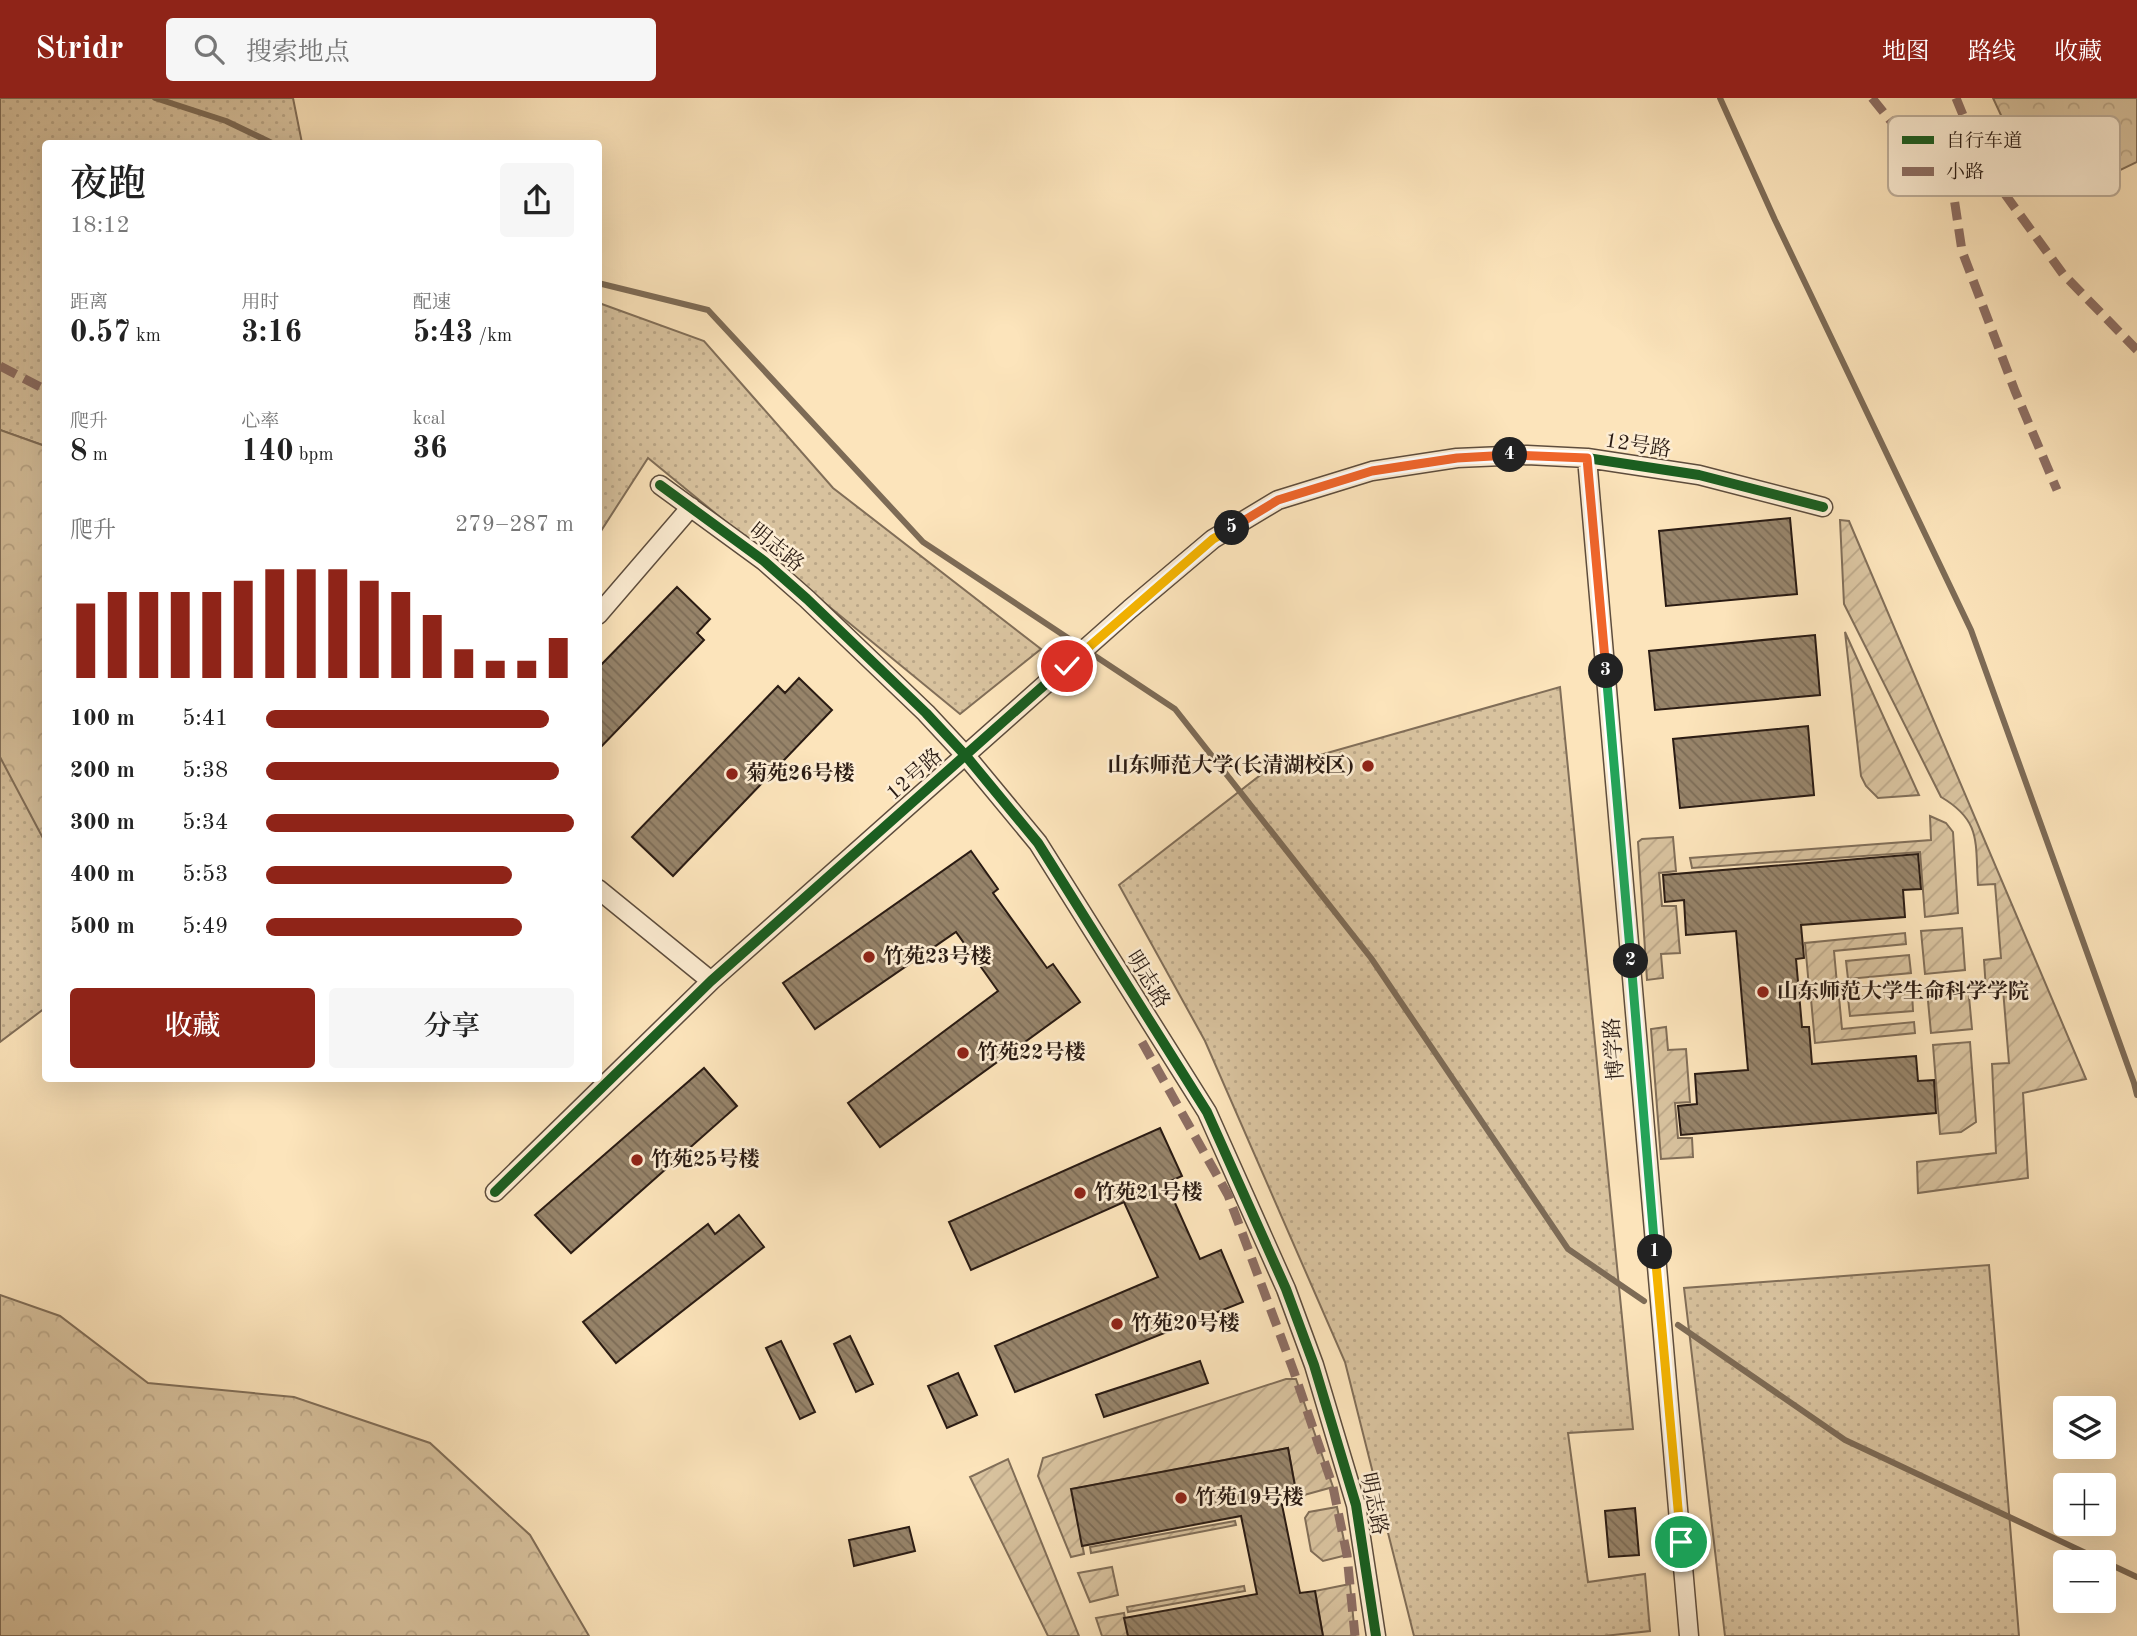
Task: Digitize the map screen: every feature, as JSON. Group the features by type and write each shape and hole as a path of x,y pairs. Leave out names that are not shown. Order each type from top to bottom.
{"street":[{"name":"12号路","path":"495,1192 711,981 1106,631 1213,539 1278,500 1372,471 1457,458 1527,455 1587,458 1699,475 1823,507"},
{"name":"博学路","path":"1587,458 1621,824 1647,1167 1689,1636"},
{"name":"明志路","path":"660,485 764,561 807,599 926,713 966,756 1038,843 1207,1112 1286,1289 1314,1365 1356,1505 1376,1636"},
{"path":"602,610 691,507"},
{"path":"602,893 711,981"}],"green space":[{"path":"0,98 293,98 301,140 42,140 42,445 0,430"},
{"path":"1993,98 2137,98 2137,162 2120,170 2120,116 2001,116"},
{"path":"602,304 704,341 833,488 1041,649 960,714 648,458 602,529"},
{"path":"0,430 42,445 42,836 0,757"},
{"path":"1840,520 1849,521 2086,1079 2023,1093 2028,1178 1918,1193 1917,1162 1996,1153 1992,1064 2009,1063 2003,989 1986,990 1984,960 2001,958 1995,884 1978,885 1976,845 1970,824 1964,815 1941,797 1844,604"},
{"path":"1845,632 1919,795 1878,798 1866,786 1861,776"},
{"path":"1560,687 1633,1429 1568,1433 1588,1582 1645,1574 1650,1631 1604,1636 1414,1636 1345,1362 1205,1041 1119,885 1267,770"},
{"path":"0,749 42,825 42,1010 0,1042"},
{"path":"1930,816 1946,823 1953,832 1958,913 1925,917 1920,852 1692,868 1690,858 1931,840"},
{"path":"1673,837 1676,871 1659,873 1662,906 1676,906 1680,953 1661,954 1663,978 1647,980 1638,842 1642,839"},
{"path":"1962,928 1965,970 1925,974 1921,931"},
{"path":"1905,933 1906,944 1834,951 1837,984 1809,987 1805,943"},
{"path":"1909,955 1911,973 1848,979 1846,961"},
{"path":"1968,986 1972,1029 1931,1033 1927,990"},
{"path":"1912,992 1913,1011 1850,1016 1848,998"},
{"path":"1839,997 1842,1029 1914,1022 1915,1033 1815,1043 1811,999"},
{"path":"1666,1027 1668,1050 1686,1049 1690,1102 1675,1103 1678,1138 1692,1138 1693,1157 1661,1159 1651,1029"},
{"path":"1970,1042 1976,1122 1961,1132 1940,1134 1933,1045"},
{"path":"1989,1265 2019,1636 1725,1636 1684,1288"},
{"path":"0,1295 60,1316 148,1383 294,1397 430,1443 530,1535 589,1636 0,1636"},
{"path":"1286,1379 1296,1379 1333,1487 1297,1497 1288,1448 1072,1489 1084,1554 1071,1557 1038,1476 1043,1458"},
{"path":"1008,1459 1079,1636 1048,1636 970,1477"},
{"path":"1337,1507 1347,1555 1323,1561 1311,1551 1305,1518 1309,1512"},
{"path":"1235,1521 1236,1525 1091,1553 1090,1547"},
{"path":"1112,1567 1118,1595 1090,1602 1078,1573"},
{"path":"1350,1584 1355,1636 1323,1636 1315,1591"},
{"path":"1244,1586 1245,1591 1128,1612 1127,1607"},
{"path":"1124,1613 1128,1636 1102,1636 1096,1618"}],"building":[{"path":"1790,518 1797,594 1666,606 1659,531"},
{"path":"677,587 710,619 697,633 704,640 602,746 602,664"},
{"path":"1815,635 1820,695 1655,710 1649,651"},
{"name":"菊苑26号楼","path":"799,678 832,710 673,876 632,837 778,686 785,693"},
{"path":"1808,726 1814,795 1680,808 1673,739"},
{"path":"971,851 998,889 993,893 1047,968 1053,964 1080,1002 880,1147 848,1103 998,991 956,932 815,1029 783,983"},
{"path":"1918,854 1921,889 1903,890 1905,917 1801,925 1804,958 1796,959 1802,1027 1809,1027 1812,1064 1916,1056 1918,1081 1934,1080 1936,1113 1681,1135 1678,1106 1697,1104 1695,1074 1748,1070 1736,931 1686,935 1684,900 1665,902 1663,875"},
{"name":"竹苑25号楼","path":"704,1068 737,1106 571,1253 535,1215"},
{"path":"1160,1128 1182,1176 1166,1183 1200,1259 1221,1250 1243,1302 1015,1392 995,1346 1158,1277 1124,1202 971,1270 949,1222"},
{"path":"739,1215 764,1247 616,1363 583,1322 708,1224 715,1234"},
{"path":"850,1336 873,1384 856,1392 834,1344"},
{"path":"781,1341 815,1412 800,1419 766,1348"},
{"path":"1200,1361 1208,1383 1104,1417 1096,1395"},
{"path":"958,1373 977,1415 947,1428 928,1386"},
{"path":"1288,1448 1297,1497 1281,1500 1300,1593 1315,1591 1323,1636 1128,1636 1124,1618 1257,1594 1241,1516 1082,1546 1071,1489"},
{"path":"1635,1508 1639,1555 1609,1557 1605,1511"},
{"path":"909,1527 915,1551 854,1566 849,1540"}],"waterway":[{"path":"155,98 226,121 266,140"},
{"path":"1720,98 1775,220 1971,630 2137,1095"},
{"path":"602,284 708,310 923,542 1175,709 1371,958 1568,1249 1644,1301"},
{"path":"1678,1325 1845,1440 2137,1577"}],"marked path":[{"path":"1872,98 1888,118"},
{"path":"1956,98 1963,116"},
{"path":"1954,196 1962,251 2015,391 2057,490"},
{"path":"2006,196 2063,274 2137,350"},
{"path":"0,366 42,388"},
{"path":"1142,1042 1228,1195 1294,1372 1333,1487 1347,1555 1355,1636"}],"cycle path":[{"path":"495,1192 711,981 1130,609 1213,539 1278,500 1372,471 1457,458 1527,455 1587,458 1699,475 1823,507"},
{"path":"660,485 764,561 807,599 926,713 966,756 1038,843 1207,1112 1286,1289 1314,1365 1356,1505 1376,1636"}],"place":[{"name":"山东师范大学(长清湖校区)","path":"1368,766"},
{"name":"菊苑26号楼","path":"732,774"},
{"name":"竹苑23号楼","path":"869,957"},
{"name":"山东师范大学生命科学学院","path":"1763,992"},
{"name":"竹苑22号楼","path":"963,1053"},
{"name":"竹苑25号楼","path":"637,1160"},
{"name":"竹苑21号楼","path":"1080,1193"},
{"name":"竹苑20号楼","path":"1117,1324"},
{"name":"竹苑19号楼","path":"1181,1498"}],"route":[{"path":"1067,666 1213,539 1278,500 1372,471 1457,458 1527,455 1587,458 1621,824 1647,1167 1681,1542"}]}
